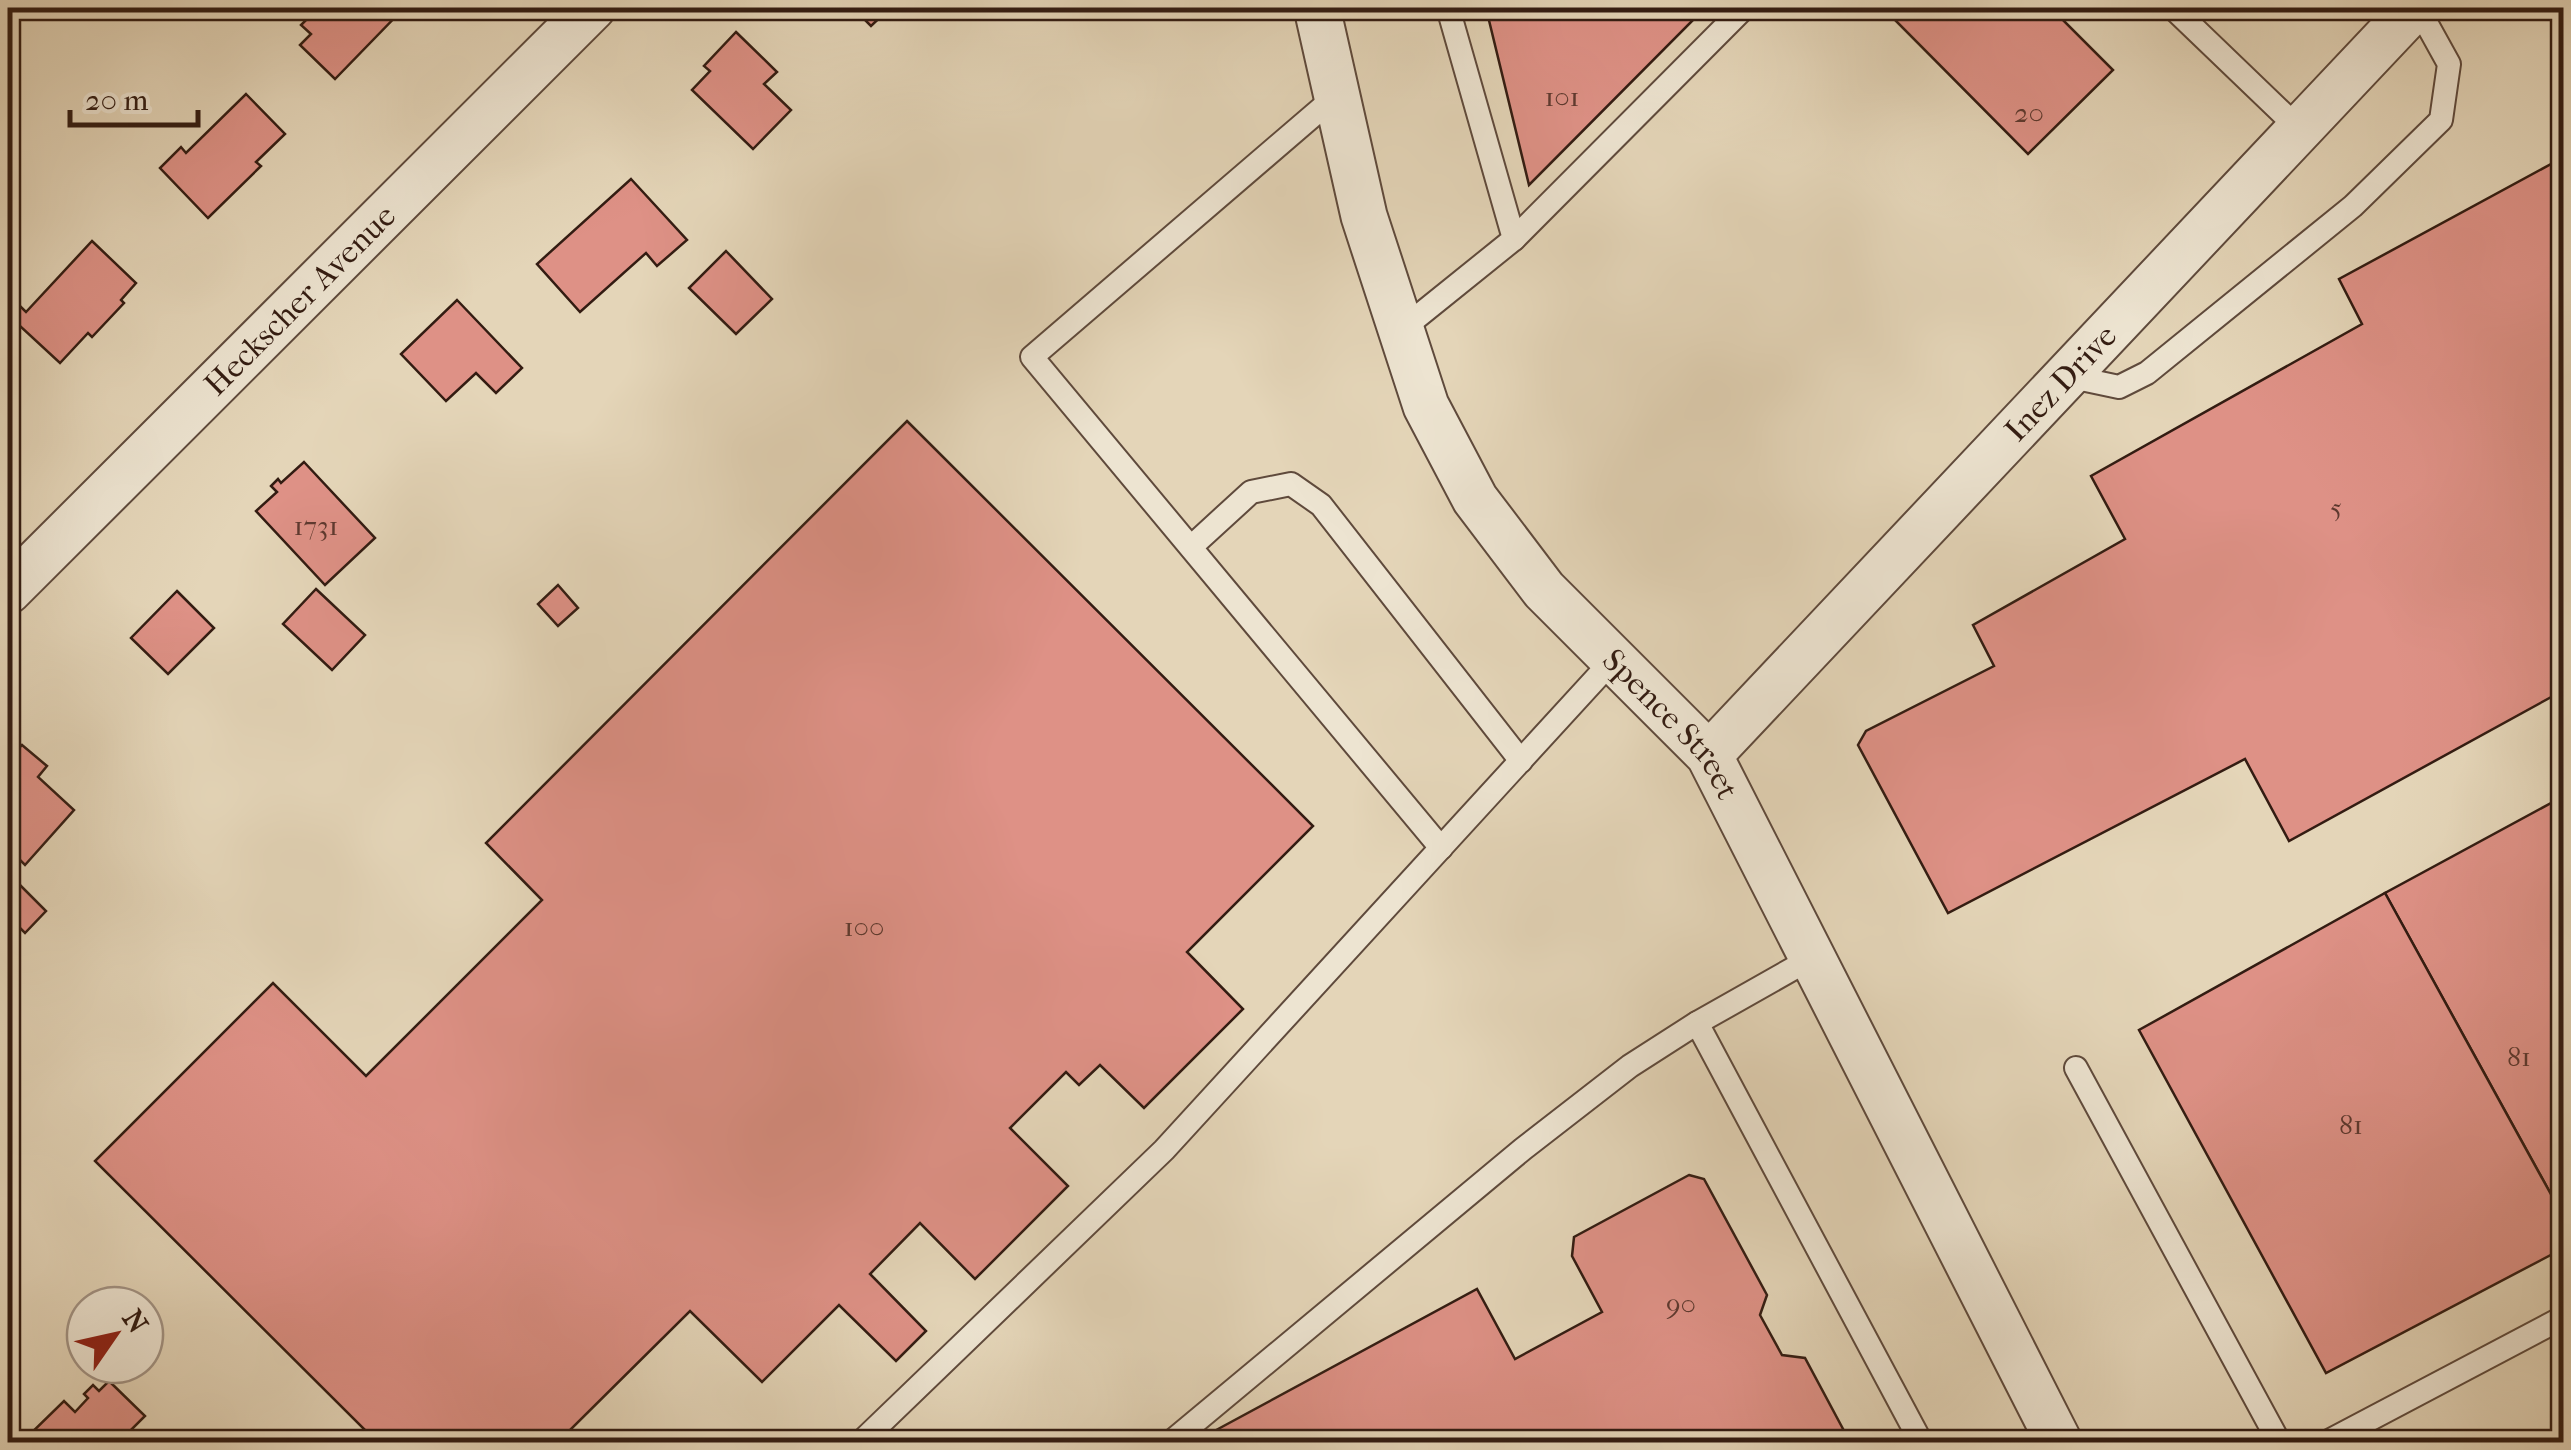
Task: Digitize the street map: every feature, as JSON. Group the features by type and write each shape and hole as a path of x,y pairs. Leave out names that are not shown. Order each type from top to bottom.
{"street":[{"name":"Heckscher Avenue","path":"8,591 592,8"},
{"name":"Spence Street","path":"1317,8 1364,216 1426,406 1475,499 1544,590 1709,755 2059,1442"},
{"name":"Inez Drive","path":"1709,755 2416,8"}],"lane":[{"path":"1448,8 1514,239"},
{"path":"1402,330 1514,239 1744,8"},
{"path":"2172,8 2299,129"},
{"path":"2067,376 2119,388 2147,374 2353,206 2441,120 2449,64 2416,8"},
{"path":"1337,95 1032,357 1441,848"},
{"path":"1192,547 1251,492 1291,484 1321,505 1521,760"},
{"path":"861,1442 1164,1150 1612,661"},
{"path":"1171,1442 1523,1149 1630,1066 1812,958"},
{"path":"1697,1023 1922,1442"},
{"path":"2076,1068 2279,1442"},
{"path":"2327,1442 2564,1317"}],"building":[{"path":"318,8 404,8 335,79 300,45 311,34 301,25"},
{"path":"853,8 890,8 871,26"},
{"path":"1486,8 1705,8 1529,185"},
{"path":"1901,8 2051,8 2113,70 2028,154 1892,17"},
{"path":"736,32 777,72 764,84 791,110 753,149 692,90 710,71 704,66"},
{"path":"246,94 285,134 256,162 261,166 208,218 160,168 181,147 186,153"},
{"path":"2564,157 2564,690 2289,841 2245,759 1948,913 1858,745 1866,731 1994,666 1973,625 2125,539 2091,476 2362,324 2339,279"},
{"path":"631,179 687,240 657,266 646,253 580,312 537,264"},
{"path":"92,241 136,283 121,300 124,303 92,337 88,333 60,363 8,315 18,304 26,312"},
{"path":"726,251 772,299 736,334 689,288"},
{"path":"457,300 522,368 496,393 476,373 446,401 401,354"},
{"path":"907,421 1313,826 1187,952 1243,1009 1144,1108 1100,1065 1079,1085 1066,1072 1010,1128 1068,1186 975,1279 920,1223 870,1274 926,1331 896,1361 839,1305 762,1382 690,1311 558,1442 377,1442 95,1161 273,983 366,1076 542,900 486,843"},
{"path":"304,462 375,538 325,585 256,511 277,492 271,486 278,479 281,483"},
{"path":"558,585 578,608 558,626 538,604"},
{"path":"316,589 365,635 332,670 283,624"},
{"path":"177,591 214,628 168,674 131,638"},
{"path":"22,745 47,766 38,777 74,810 25,865 8,848 8,758"},
{"path":"2564,796 2564,1218 2385,893"},
{"path":"12,877 46,911 25,933 8,916 8,882"},
{"path":"2385,893 2564,1218 2564,1248 2326,1373 2139,1030"},
{"path":"1689,1175 1704,1179 1767,1295 1760,1315 1782,1355 1805,1358 1850,1442 1194,1442 1477,1289 1515,1359 1602,1312 1572,1256 1574,1237"},
{"path":"93,1385 99,1391 105,1385 113,1385 145,1416 119,1442 24,1440 64,1401 75,1412 88,1398 84,1394"}]}
